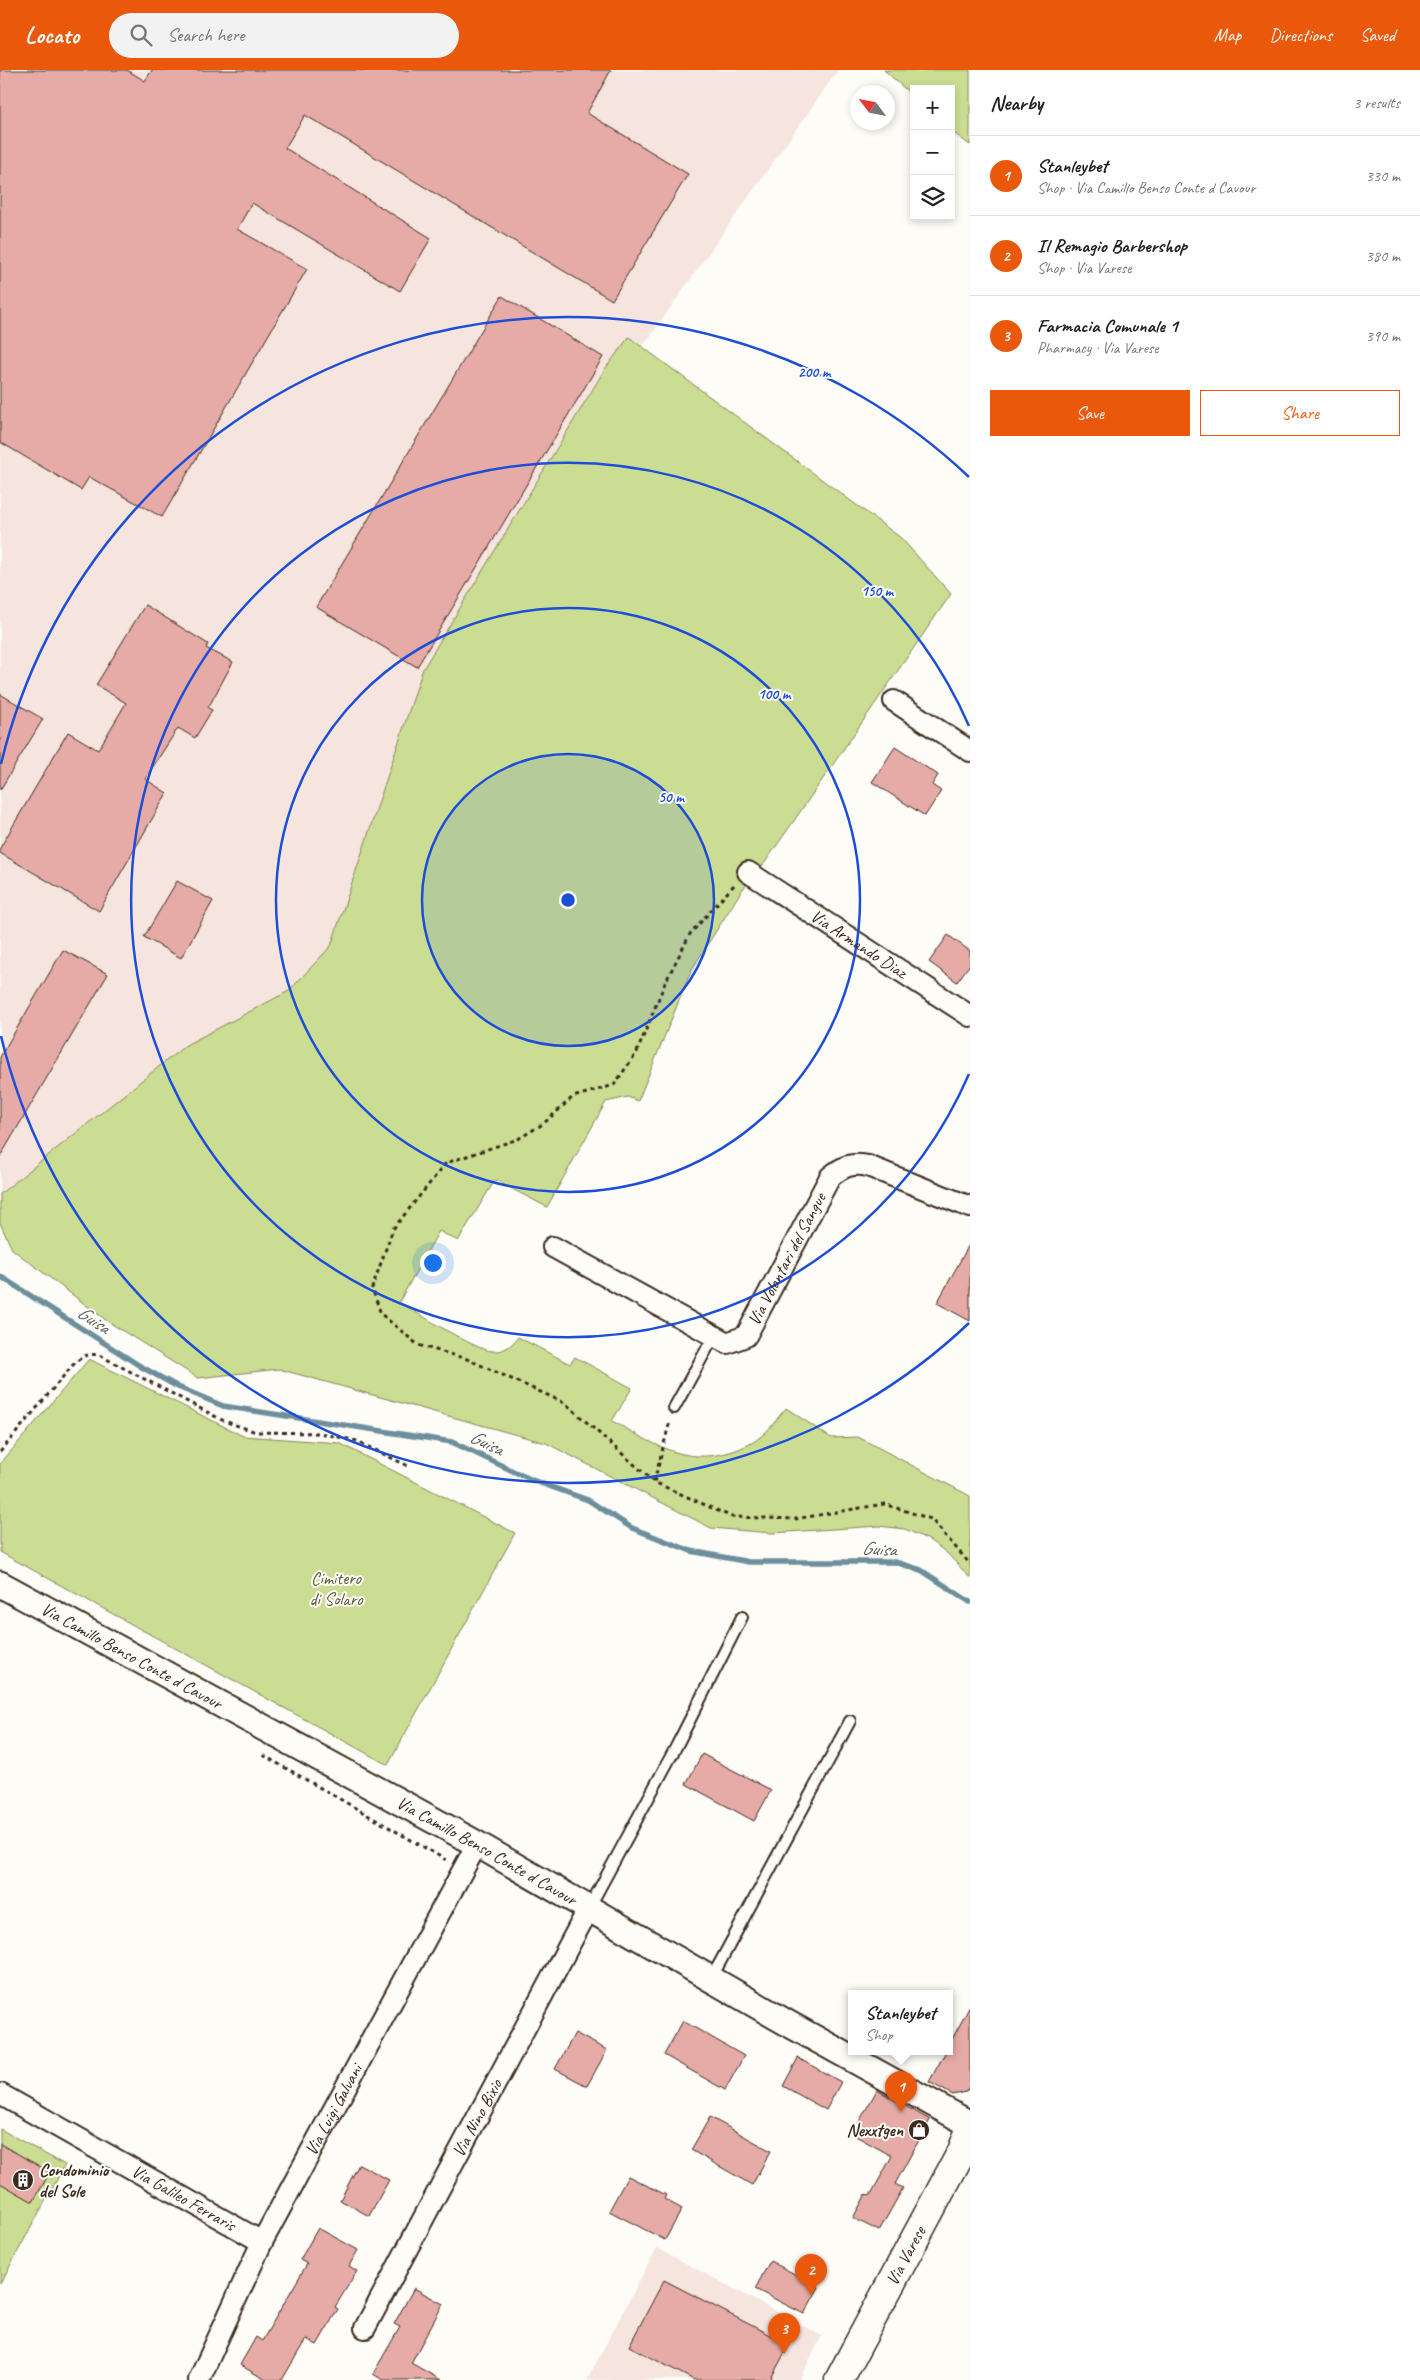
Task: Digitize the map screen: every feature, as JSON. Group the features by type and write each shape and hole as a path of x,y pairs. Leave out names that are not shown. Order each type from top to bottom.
{"main road":[{"name":"Via Varese","path":"839,2380 962,2151 970,2130"}],"street":[{"path":"894,701 970,751"},
{"name":"Via Armando Diaz","path":"748,872 970,1016"},
{"name":"Via Volontari del Sangue","path":"553,1247 727,1343 746,1336 830,1177 839,1169 850,1164 868,1166 970,1207"},
{"name":"Via Camillo Benso Conte d Cavour","path":"0,1584 477,1844 938,2108 970,2124"},
{"name":"Via Luigi Galvani","path":"199,2380 262,2242 477,1844"},
{"name":"Via Nino Bixio","path":"365,2328 589,1908"},
{"name":"Via Galileo Ferraris","path":"0,2094 262,2242"}],"lane":[{"path":"674,1408 714,1336"},
{"path":"589,1908 676,1747 742,1618"},
{"path":"711,1979 850,1721"}],"path":[{"path":"0,1452 72,1366 82,1356 90,1354 99,1355 224,1421 256,1432 320,1433 357,1441 408,1466"},
{"path":"654,1482 674,1408"}],"shaded area":[{"path":"0,70 838,70 644,345 629,337 605,368 423,669 331,946 289,991 186,1045 0,1194"},
{"path":"657,2248 822,2336 799,2380 587,2380"}],"green space":[{"path":"884,70 970,70 970,145 955,134 955,85 910,85 910,93"},
{"path":"629,337 901,538 951,594 766,861 742,890 692,969 638,1101 628,1097 606,1102 547,1207 495,1180 458,1241 439,1231 399,1302 460,1338 484,1349 496,1351 503,1349 510,1346 518,1337 570,1364 575,1357 632,1388 612,1421 668,1450 697,1456 713,1456 730,1452 758,1439 786,1408 831,1438 858,1437 970,1496 970,1578 947,1553 929,1540 905,1529 879,1526 772,1533 711,1528 546,1443 279,1369 198,1378 107,1321 12,1249 0,1223 0,1194 186,1045 289,991 331,946 423,669 605,369"},
{"name":"Cimitero di Solaro","path":"89,1359 243,1436 339,1443 515,1533 388,1765 0,1552 0,1464"},
{"path":"0,2129 65,2165 0,2284"}],"building":[{"path":"0,70 127,70 145,81 152,70 611,70 587,113 688,174 612,300 305,115 285,148 431,238 400,291 252,203 237,229 307,269 162,517 89,477 81,490 0,442"},
{"path":"502,296 603,357 417,667 316,607"},
{"path":"145,605 208,644 206,648 233,662 208,708 212,710 195,738 178,728 145,779 167,793 99,911 0,853 0,848 68,732 98,750 126,703 96,685"},
{"path":"0,694 43,719 0,790"},
{"path":"895,747 938,775 932,785 941,791 925,816 872,782"},
{"path":"177,881 213,901 181,958 144,937"},
{"path":"948,935 970,951 970,964 957,982 929,962"},
{"path":"63,950 108,974 0,1157 0,1057"},
{"path":"970,1243 970,1321 937,1303"},
{"path":"702,1754 771,1790 754,1821 686,1784"},
{"path":"970,2006 970,2085 966,2092 953,2095 929,2082 944,2055 953,2055 953,2037"},
{"path":"683,2021 744,2056 725,2090 664,2055"},
{"path":"575,2033 607,2050 587,2086 555,2069"},
{"path":"798,2058 841,2082 826,2110 783,2086"},
{"path":"877,2090 930,2120 895,2184 903,2188 879,2231 853,2218 866,2194 870,2196 892,2156 852,2134"},
{"path":"710,2117 771,2151 752,2185 691,2150"},
{"name":"Condominio del Sole","path":"0,2144 50,2172 33,2202 0,2183"},
{"path":"359,2164 389,2180 369,2216 340,2200"},
{"path":"628,2176 666,2195 664,2199 682,2209 665,2240 609,2211"},
{"path":"318,2228 358,2250 349,2266 357,2271 335,2307 338,2309 317,2345 306,2339 282,2380 266,2380 240,2365 256,2337 262,2341 307,2264 300,2260"},
{"path":"770,2261 819,2287 804,2314 755,2289"},
{"path":"664,2280 789,2345 770,2380 694,2380 629,2346"},
{"path":"414,2288 443,2304 411,2363 441,2380 383,2380 373,2374 400,2327 394,2324"}],"waterway":[{"name":"Guisa","path":"0,1276 140,1366 178,1387 223,1406 452,1442 532,1480 588,1500 632,1528 691,1551 749,1562 895,1562 921,1570 970,1602"}],"place":[{"name":"Stanleybet","path":"901,2112"},
{"name":"Nexxtgen","path":"919,2130"},
{"name":"Condominio del Sole","path":"23,2180"},
{"name":"Il Remagio Barbershop","path":"811,2295"},
{"name":"Farmacia Comunale 1","path":"784,2354"}]}
